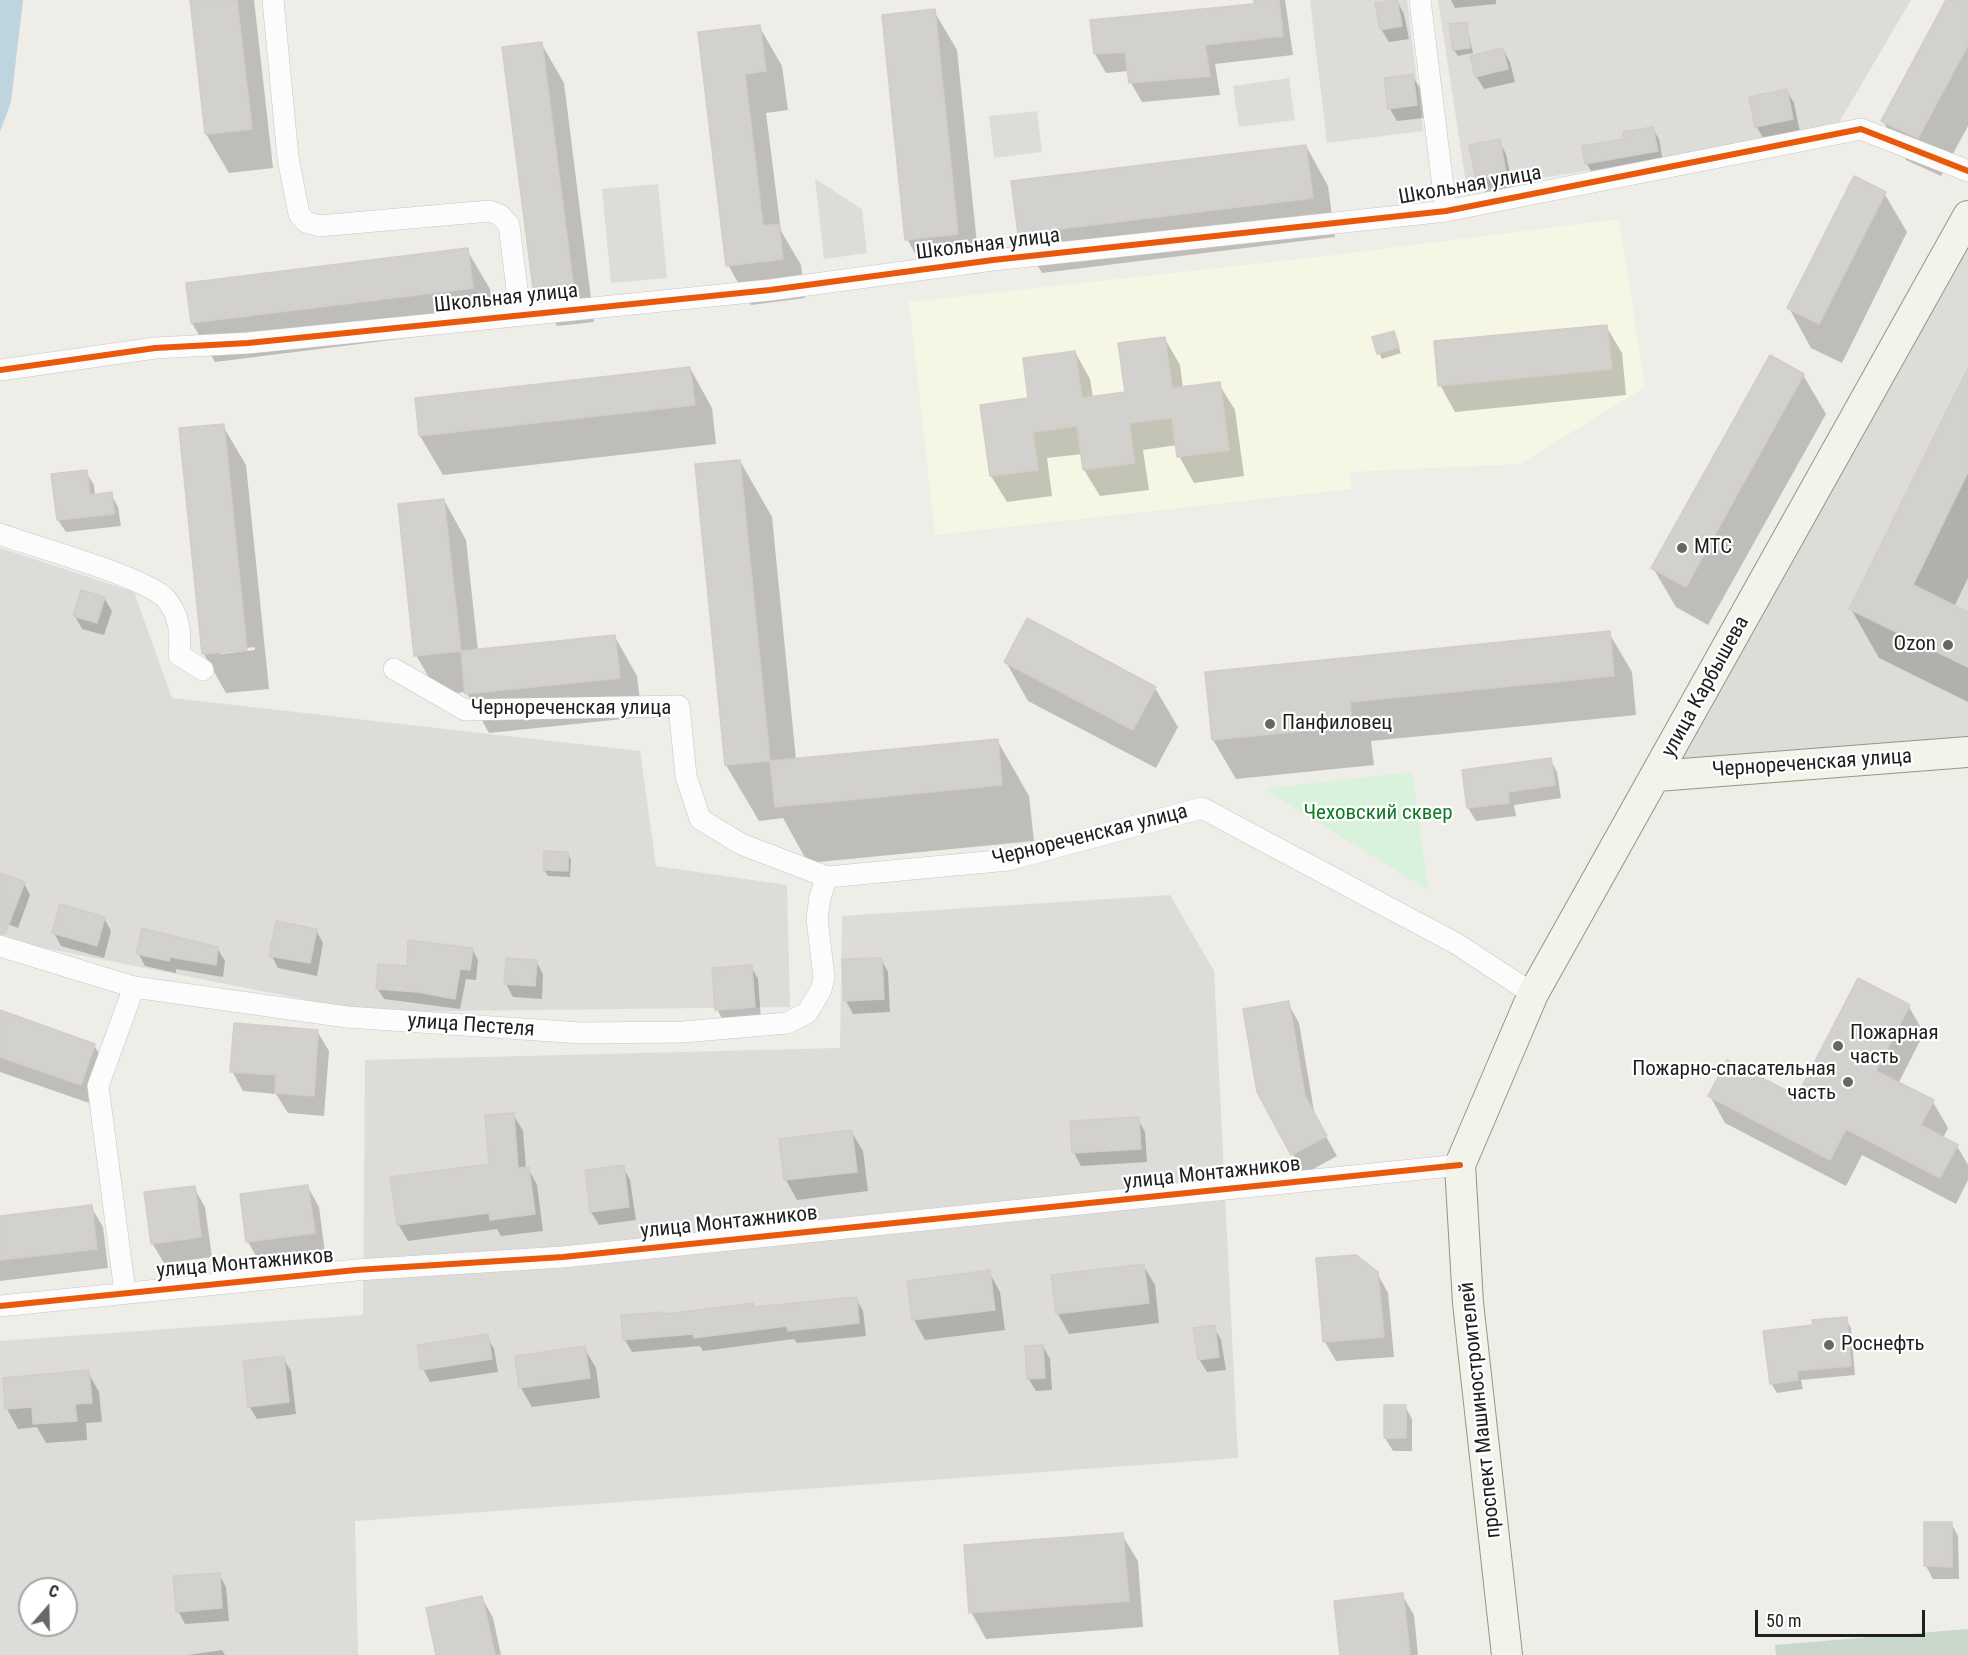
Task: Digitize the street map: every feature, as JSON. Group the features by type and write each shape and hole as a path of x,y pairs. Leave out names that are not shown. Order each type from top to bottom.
{"main road":[{"name":"улица Карбышева","path":"1460,1165 1533,994 1657,776 1968,216"},
{"name":"Чернореченская улица","path":"1657,776 1968,752"},
{"name":"проспект Машиностроителей","path":"1460,1165 1468,1303 1507,1655"}],"street":[{"path":"273,0 288,158 298,214 306,222 319,226 489,211 501,215 509,225 520,314"},
{"path":"1420,0 1446,211"},
{"name":"Школьная улица","path":"0,370 155,348 248,343 810,285 993,260 1446,211 1860,129 1968,171"},
{"path":"0,534 142,583 166,598 181,633 179,655 203,670"},
{"name":"Чернореченская улица","path":"394,669 465,710 679,706 686,776 700,819 741,844 827,877 1008,860 1202,808 1457,944 1533,994"},
{"name":"улица Пестеля","path":"0,946 134,987 347,1017 581,1033 683,1032 787,1023 807,1013 821,990 824,977 817,918 827,877"},
{"path":"125,1292 98,1086 134,987"},
{"name":"улица Монтажников","path":"0,1306 356,1270 563,1257 1460,1165"}],"shaded area":[{"path":"1310,0 1407,0 1423,131 1327,143"},
{"path":"1438,0 1911,0 1834,131 1467,190"},
{"path":"1289,78 1295,120 1239,127 1233,86"},
{"path":"1037,111 1042,152 994,158 989,116"},
{"path":"815,179 862,209 867,253 824,259"},
{"path":"658,184 667,278 611,283 602,189"},
{"path":"1968,208 1968,749 1657,776"},
{"path":"1619,219 1645,387 1520,464 1350,472 1352,489 935,535 909,302 1326,256"},
{"path":"0,548 134,592 172,698 640,751 656,866 787,885 790,1007 368,1012 39,947 0,934"},
{"path":"1170,895 1214,971 1238,1458 355,1521 358,1655 0,1655 0,1341 363,1315 365,1060 840,1048 842,916"},
{"path":"1968,1629 1968,1655 1776,1655 1775,1645"}],"green space":[{"name":"Чеховский сквер","path":"1412,772 1428,890 1264,789"}],"water":[{"path":"0,0 23,0 11,102 0,132"}],"building":[{"path":"190,0 237,0 252,129 205,134"},
{"path":"1254,0 1279,0 1283,36 1205,45 1210,76 1129,83 1125,52 1094,54 1090,20 1254,4"},
{"path":"1397,0 1402,26 1380,30 1375,3"},
{"path":"1946,0 1968,0 1968,45 1918,138 1881,121"},
{"path":"935,9 958,234 905,240 882,15"},
{"path":"1467,22 1470,48 1453,50 1449,24"},
{"path":"760,25 766,71 745,74 763,226 779,224 783,259 726,266 698,32"},
{"path":"542,42 573,283 533,288 502,47"},
{"path":"1503,48 1508,69 1475,77 1470,56"},
{"path":"1413,74 1417,105 1388,109 1384,78"},
{"path":"1787,89 1793,119 1755,127 1749,97"},
{"path":"1653,127 1658,151 1585,164 1582,146 1624,139 1623,132"},
{"path":"1500,139 1506,174 1476,180 1469,145"},
{"path":"1306,145 1313,198 1018,234 1011,181"},
{"path":"1854,176 1886,192 1819,324 1787,308"},
{"path":"468,248 473,288 191,323 186,283"},
{"path":"1607,325 1612,369 1438,386 1434,341"},
{"path":"1394,331 1399,347 1377,354 1372,337"},
{"path":"1165,337 1172,388 1220,382 1229,450 1177,457 1172,418 1129,423 1135,463 1083,470 1077,426 1033,432 1038,470 990,476 980,405 1028,398 1023,358 1075,351 1082,398 1125,392 1118,343"},
{"path":"1770,355 1804,374 1686,587 1651,568"},
{"path":"690,367 695,405 419,436 415,398"},
{"path":"1968,368 1968,472 1913,585 1968,612 1968,667 1849,609"},
{"path":"224,424 247,650 202,654 179,428"},
{"path":"740,460 770,761 725,765 695,464"},
{"path":"87,470 90,495 112,492 114,514 57,520 51,474"},
{"path":"444,499 461,651 414,656 398,504"},
{"path":"81,590 105,597 97,623 73,616"},
{"path":"1027,618 1156,687 1133,730 1004,662"},
{"path":"1610,631 1614,676 1350,702 1352,726 1212,740 1205,672"},
{"path":"615,635 620,678 465,694 461,651"},
{"path":"998,739 1002,785 775,807 770,761"},
{"path":"1551,758 1555,785 1508,792 1509,803 1467,808 1462,770"},
{"path":"544,851 568,852 568,871 543,870"},
{"path":"0,873 25,882 5,934 0,934"},
{"path":"60,904 105,917 97,946 52,933"},
{"path":"276,921 317,929 310,963 269,956"},
{"path":"142,928 218,947 216,965 170,957 169,961 136,954"},
{"path":"408,940 473,948 470,970 460,969 455,999 417,992 376,989 378,964 407,966"},
{"path":"506,958 537,960 535,986 504,984"},
{"path":"882,958 884,999 844,1001 842,959"},
{"path":"752,965 755,1007 715,1010 712,968"},
{"path":"1858,978 1910,1005 1876,1071 1934,1100 1921,1125 1958,1145 1940,1178 1846,1129 1830,1160 1708,1096 1727,1060 1797,1096"},
{"path":"1289,1001 1305,1096 1327,1136 1291,1155 1257,1092 1243,1009"},
{"path":"0,1010 95,1044 81,1085 0,1057"},
{"path":"234,1023 318,1030 314,1096 275,1093 276,1075 230,1072"},
{"path":"514,1113 518,1168 529,1167 535,1214 490,1220 489,1213 397,1225 390,1177 489,1164 485,1115"},
{"path":"1139,1117 1141,1149 1072,1153 1070,1121"},
{"path":"852,1130 857,1172 784,1180 779,1139"},
{"path":"624,1165 629,1207 590,1212 585,1170"},
{"path":"308,1185 315,1233 246,1242 240,1194"},
{"path":"195,1186 201,1237 151,1244 144,1192"},
{"path":"92,1205 97,1249 0,1260 0,1216"},
{"path":"1356,1255 1378,1272 1384,1337 1323,1342 1316,1258"},
{"path":"1144,1264 1149,1303 1056,1314 1051,1275"},
{"path":"990,1270 995,1310 912,1320 907,1281"},
{"path":"857,1297 859,1323 788,1331 787,1326 694,1338 693,1334 623,1340 621,1315 665,1312 665,1314 753,1303 754,1307"},
{"path":"1847,1317 1851,1366 1797,1371 1798,1380 1770,1384 1763,1331 1813,1325 1812,1320"},
{"path":"1215,1325 1219,1357 1198,1360 1193,1328"},
{"path":"488,1334 492,1359 421,1370 417,1345"},
{"path":"1043,1345 1045,1378 1027,1379 1025,1346"},
{"path":"585,1346 590,1378 519,1388 515,1356"},
{"path":"284,1356 289,1402 248,1407 243,1361"},
{"path":"89,1370 92,1403 75,1404 77,1421 33,1424 32,1407 5,1409 3,1378"},
{"path":"1384,1405 1406,1405 1406,1438 1384,1438"},
{"path":"1924,1522 1952,1522 1952,1567 1924,1566"},
{"path":"1123,1533 1129,1601 969,1613 964,1545"},
{"path":"220,1573 222,1608 176,1612 173,1576"},
{"path":"1403,1593 1410,1655 1340,1655 1334,1601"},
{"path":"482,1596 495,1655 436,1655 426,1608"}],"cycle path":[{"path":"0,370 155,348 248,343 770,290 993,260 1446,211 1861,129 1968,171"},
{"path":"0,1306 356,1270 563,1257 1460,1165"}],"place":[{"name":"МТС","path":"1682,548"},
{"name":"Ozon","path":"1948,645"},
{"name":"Панфиловец","path":"1270,724"},
{"name":"Пожарная часть","path":"1838,1046"},
{"name":"Пожарно-спасательная часть","path":"1848,1082"},
{"name":"Роснефть","path":"1829,1345"}]}
